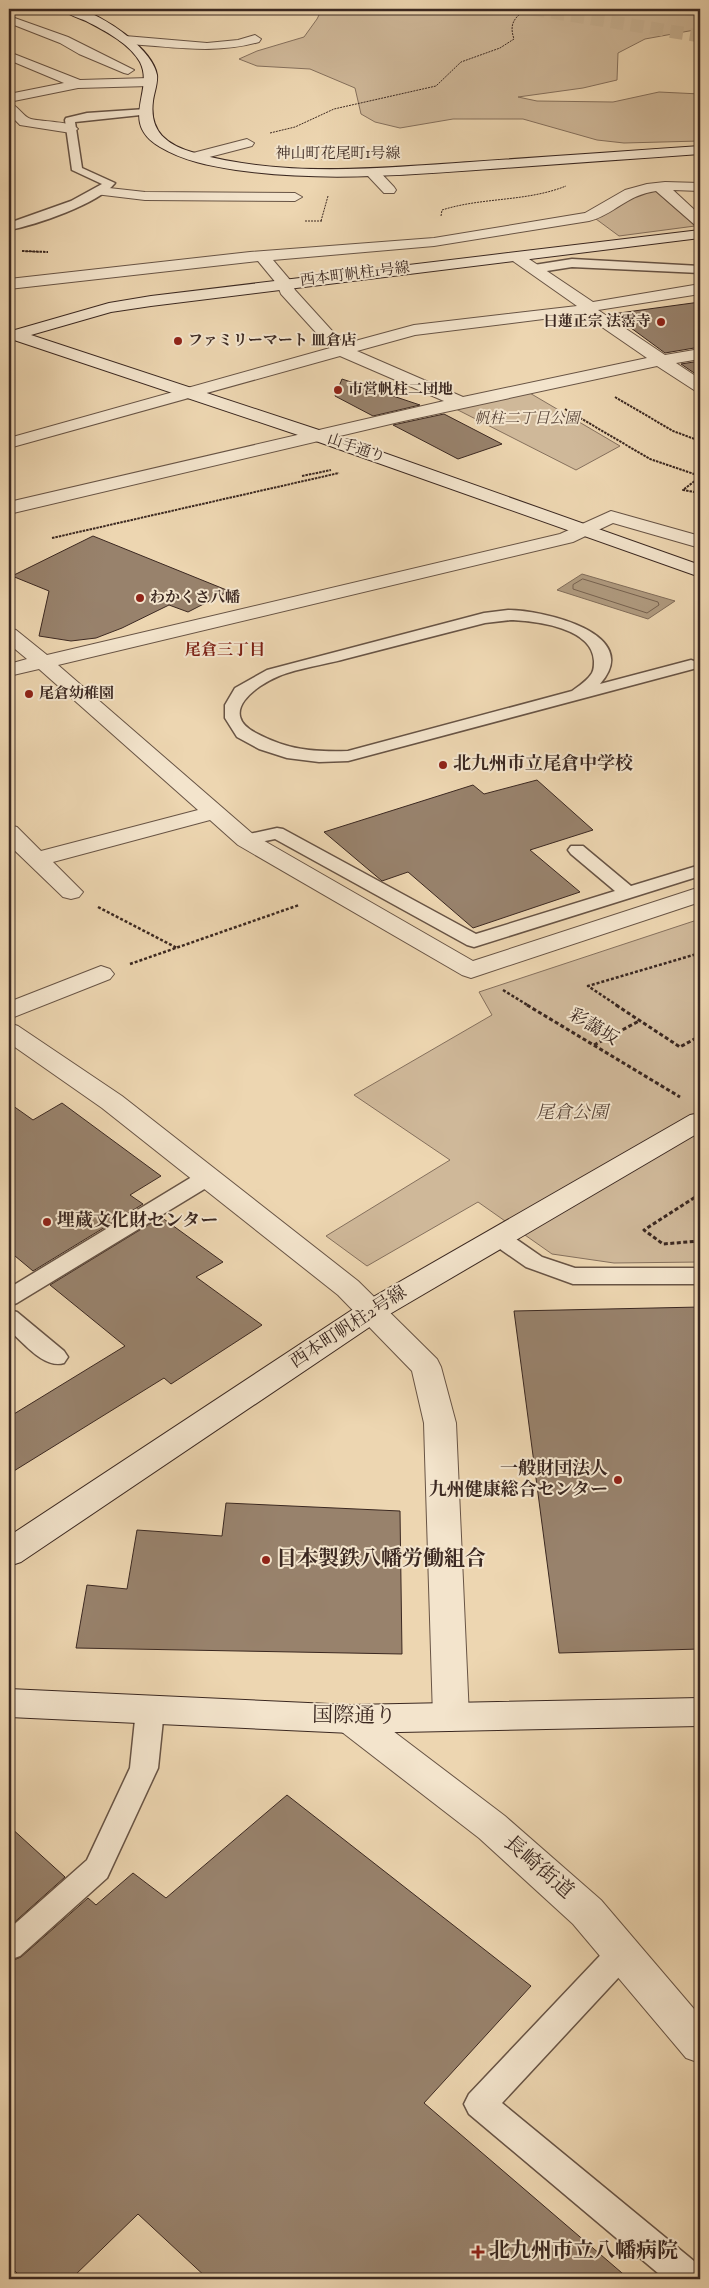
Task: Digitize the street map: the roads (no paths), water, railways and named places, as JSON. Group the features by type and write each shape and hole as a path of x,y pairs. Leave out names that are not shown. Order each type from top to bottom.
{"street":[{"name":"神山町花尾町1号線","path":"69,9 102,24 125,40 143,58 150,74 146,112 148,128 158,140 194,157 264,169 332,173 373,173 700,150"},
{"path":"9,19 64,40 82,51 128,70"},
{"path":"125,40 224,46 242,44 255,39"},
{"path":"9,56 78,84"},
{"path":"9,98 78,84 149,82"},
{"path":"9,107 24,122 71,129"},
{"path":"194,157 247,143"},
{"path":"373,173 389,190"},
{"path":"9,284 262,256 434,242 589,217 600,213 630,193 661,187 700,187"},
{"path":"661,187 700,222"},
{"path":"100,192 144,196 296,197"},
{"name":"西本町帆柱1号線","path":"10,335 109,308 285,284 700,234"},
{"path":"262,256 285,284 287,291 340,350 460,402"},
{"path":"515,256 660,360 700,386"},
{"path":"9,443 414,330 589,308 700,289"},
{"name":"山手通り","path":"10,335 319,436 700,571"},
{"path":"9,508 460,402 660,360 700,354"},
{"path":"9,670 566,538 611,517 700,542"},
{"path":"9,634 246,840 471,970 700,894"},
{"path":"36,859 215,812"},
{"path":"9,832 71,892"},
{"path":"9,1011 101,974"},
{"path":"9,1031 112,1102 348,1288 426,1367 440,1423 451,1717"},
{"name":"西本町帆柱2号線","path":"9,1553 372,1311 498,1237 693,1111"},
{"name":"国際通り","path":"9,1703 351,1719 700,1712"},
{"name":"長崎街道","path":"351,1719 492,1827 587,1912 700,2045"}],"lane":[{"path":"9,227 51,213 100,192 110,183 77,170 70,120 87,116 146,112"},
{"path":"534,269 572,263 700,270"},
{"path":"577,696 595,680 602,668 602,654 595,643 582,632 560,623 511,615 484,618 273,673 241,691 233,705 233,718 243,733 264,745 287,753 319,757 348,756 577,696 692,665"},
{"path":"246,840 277,833 474,941 700,870"},
{"path":"577,850 629,893"},
{"path":"9,1298 208,1177"},
{"path":"498,1237 534,1262 573,1276 700,1276"},
{"path":"9,1318 56,1357"},
{"path":"9,1947 97,1869 144,1768 150,1710"},
{"path":"622,1953 480,2104 690,2279"}],"water":[{"path":"582,574 675,601 648,619 557,590"}],"tunnel":[{"path":"532,9 700,36"},
{"path":"686,9 700,11"}],"place":[{"name":"日蓮正宗 法霑寺","path":"661,322"},
{"name":"ファミリーマート 皿倉店","path":"178,341"},
{"name":"市営帆柱二団地","path":"338,390"},
{"name":"わかくさ八幡","path":"140,598"},
{"name":"尾倉幼稚園","path":"29,694"},
{"name":"北九州市立尾倉中学校","path":"443,765"},
{"name":"埋蔵文化財センター","path":"47,1222"},
{"name":"一般財団法人 九州健康総合センター","path":"618,1480"},
{"name":"日本製鉄八幡労働組合","path":"266,1560"},
{"name":"北九州市立八幡病院","path":"478,2252"}],"district":[{"name":"尾倉三丁目","path":"225,651"}],"park label":[{"name":"帆柱二丁目公園","path":"527,419"},
{"name":"尾倉公園","path":"572,1114"}]}
